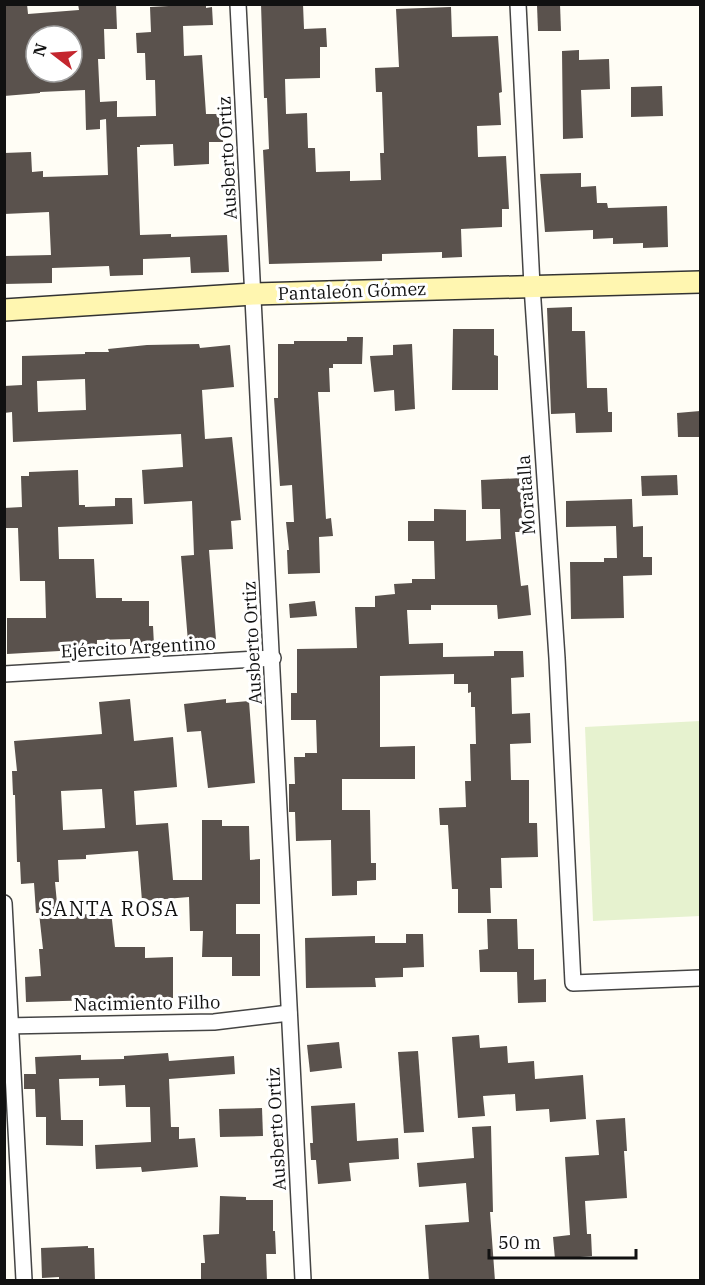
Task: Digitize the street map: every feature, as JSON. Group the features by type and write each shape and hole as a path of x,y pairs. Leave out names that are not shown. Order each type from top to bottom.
{"main road":[{"name":"Pantaleón Gómez","path":"4,310 253,294 700,282"}],"street":[{"name":"Ausberto Ortiz","path":"238,4 303,1281"},
{"name":"Moratalla","path":"518,4 532,286 557,658 573,983 700,978"},
{"name":"Ejército Argentino","path":"4,674 273,658"},
{"path":"4,903 8,1025 24,1281"},
{"name":"Nacimiento Filho","path":"8,1025 214,1022 289,1012"}],"green space":[{"path":"700,721 700,916 593,921 585,727"}],"building":[{"path":"4,4 27,4 28,14 79,10 78,4 116,4 117,29 104,29 105,59 98,59 100,102 117,101 117,117 156,116 155,80 146,80 145,53 137,53 136,33 151,32 150,7 206,4 206,8 212,7 213,25 183,26 184,56 202,55 206,114 222,114 223,142 209,142 209,164 174,166 173,144 137,147 140,235 171,234 171,237 227,235 229,272 191,273 190,257 143,259 143,275 110,276 109,266 52,268 52,283 4,284 4,256 51,255 49,212 4,214 4,153 31,152 32,172 43,171 43,177 108,175 106,119 100,120 100,129 86,130 85,90 4,96"},
{"path":"261,4 303,4 304,29 326,28 327,47 320,47 320,78 285,79 286,114 307,113 308,148 315,148 316,172 350,171 350,181 381,180 380,153 384,153 382,92 376,92 375,68 399,67 396,9 451,7 452,37 498,36 502,92 499,93 501,125 477,126 478,157 506,156 509,209 502,209 502,227 461,229 462,257 442,258 442,252 382,254 382,261 269,264 263,150 269,149 267,98 264,98"},
{"path":"560,4 561,31 538,31 537,5"},
{"path":"579,50 579,60 609,59 610,89 581,90 583,138 563,139 562,51"},
{"path":"662,86 663,116 631,117 631,87"},
{"path":"581,173 581,187 596,186 597,203 607,203 608,208 667,206 668,247 643,248 643,243 613,244 613,238 593,239 593,230 545,232 540,174"},
{"path":"572,307 572,331 585,331 587,388 607,388 608,412 612,412 612,432 576,433 575,413 551,414 547,308"},
{"path":"453,329 494,329 494,355 498,356 498,390 452,390"},
{"path":"347,337 363,337 362,364 333,364 333,368 329,368 330,392 318,392 326,519 331,518 333,536 319,537 320,573 288,574 287,550 289,550 286,522 294,522 292,485 280,486 274,398 278,398 278,344 294,344 294,341 347,341"},
{"path":"199,344 200,348 230,345 234,387 202,390 205,439 232,437 241,520 231,521 233,549 209,550 216,640 188,642 181,556 194,555 192,501 144,504 142,470 183,467 181,434 13,442 12,412 4,413 4,386 22,385 22,356 109,352 108,349 147,345","holes":["85,379 86,410 38,412 37,381"]},
{"path":"412,344 415,409 395,411 394,390 374,392 370,356 393,355 393,345"},
{"path":"700,411 700,437 678,437 677,413"},
{"path":"78,470 79,505 85,505 85,507 115,506 115,498 132,498 133,524 58,527 59,559 94,559 96,598 149,601 149,626 153,626 154,645 130,646 130,639 97,640 97,646 77,647 77,650 7,654 7,618 46,618 45,581 20,581 18,528 4,528 4,508 22,507 21,476 29,476 29,472"},
{"path":"677,475 678,495 642,496 641,476"},
{"path":"522,478 525,532 515,532 521,586 528,585 531,615 498,619 497,605 431,605 431,610 407,610 409,644 443,643 443,657 494,656 494,651 523,651 524,677 511,678 512,714 530,713 531,743 510,744 511,780 529,780 529,823 537,823 538,857 501,858 502,888 490,888 491,913 458,913 458,889 452,889 448,825 440,825 439,808 466,807 465,781 471,781 470,744 476,744 475,707 471,707 471,692 468,693 468,684 454,684 454,674 380,676 380,747 415,746 415,779 342,779 342,810 370,810 371,863 376,863 376,880 357,881 357,895 332,896 331,840 296,841 295,812 289,812 289,784 295,784 294,757 305,757 305,753 317,753 316,720 291,720 291,693 297,693 297,649 357,648 355,607 375,607 375,596 395,594 394,584 412,583 412,579 435,579 434,541 408,541 408,521 434,521 434,509 466,510 466,541 501,539 500,509 482,509 481,480"},
{"path":"632,499 633,527 643,526 643,557 652,557 652,575 623,576 624,618 571,619 570,562 604,562 604,558 617,558 616,526 566,527 566,501"},
{"path":"315,601 317,616 290,618 289,604"},
{"path":"130,699 134,741 173,737 177,787 134,791 136,825 168,823 173,880 202,880 202,820 222,820 222,826 249,826 250,860 260,859 260,904 236,904 236,934 260,934 260,976 232,976 232,957 202,957 203,931 190,931 189,897 142,901 138,851 86,855 86,859 58,860 59,882 55,882 58,914 79,912 80,915 111,911 115,947 145,947 145,958 173,957 173,998 26,1002 25,977 41,976 39,949 43,949 39,913 36,913 34,883 21,884 20,862 17,862 12,771 17,771 14,741 102,734 99,702","holes":["102,789 105,828 63,830 61,791"]},
{"path":"226,699 226,703 249,701 255,783 208,788 201,731 187,732 184,704"},
{"path":"487,919 517,919 518,949 534,949 534,980 546,979 546,1002 518,1003 517,972 480,972 479,950 488,949"},
{"path":"406,934 423,934 424,967 403,968 403,977 375,978 376,987 306,988 305,938 375,936 375,943 406,943"},
{"path":"479,1035 480,1048 507,1046 508,1063 534,1061 535,1079 583,1075 586,1119 550,1122 549,1109 516,1111 515,1094 483,1096 485,1116 458,1118 452,1037"},
{"path":"339,1042 342,1068 310,1072 307,1045"},
{"path":"418,1051 424,1132 404,1133 398,1052"},
{"path":"168,1053 169,1061 234,1056 235,1074 169,1079 171,1127 179,1127 179,1139 195,1138 198,1167 142,1172 141,1167 96,1169 95,1145 151,1142 150,1107 126,1107 125,1085 99,1086 99,1078 59,1079 61,1120 83,1120 83,1146 46,1145 46,1117 36,1117 35,1089 24,1089 24,1074 36,1074 35,1057 81,1055 81,1060 124,1059 124,1056"},
{"path":"355,1103 357,1141 398,1138 399,1159 349,1163 351,1181 318,1184 316,1160 311,1160 310,1143 313,1143 311,1106"},
{"path":"262,1108 263,1136 220,1137 219,1109"},
{"path":"625,1118 627,1151 624,1151 627,1198 585,1201 587,1234 591,1234 592,1256 555,1259 553,1237 570,1235 565,1157 599,1155 596,1120"},
{"path":"491,1126 493,1212 490,1212 495,1281 429,1281 425,1225 469,1222 466,1183 419,1187 417,1163 474,1158 472,1127"},
{"path":"220,1196 246,1197 246,1200 273,1200 276,1254 266,1254 267,1281 201,1281 201,1263 205,1263 203,1235 219,1234"},
{"path":"88,1246 88,1248 94,1248 95,1281 59,1281 59,1277 42,1278 41,1248"}],"district":[{"name":"SANTA ROSA","path":"110,908"}]}
